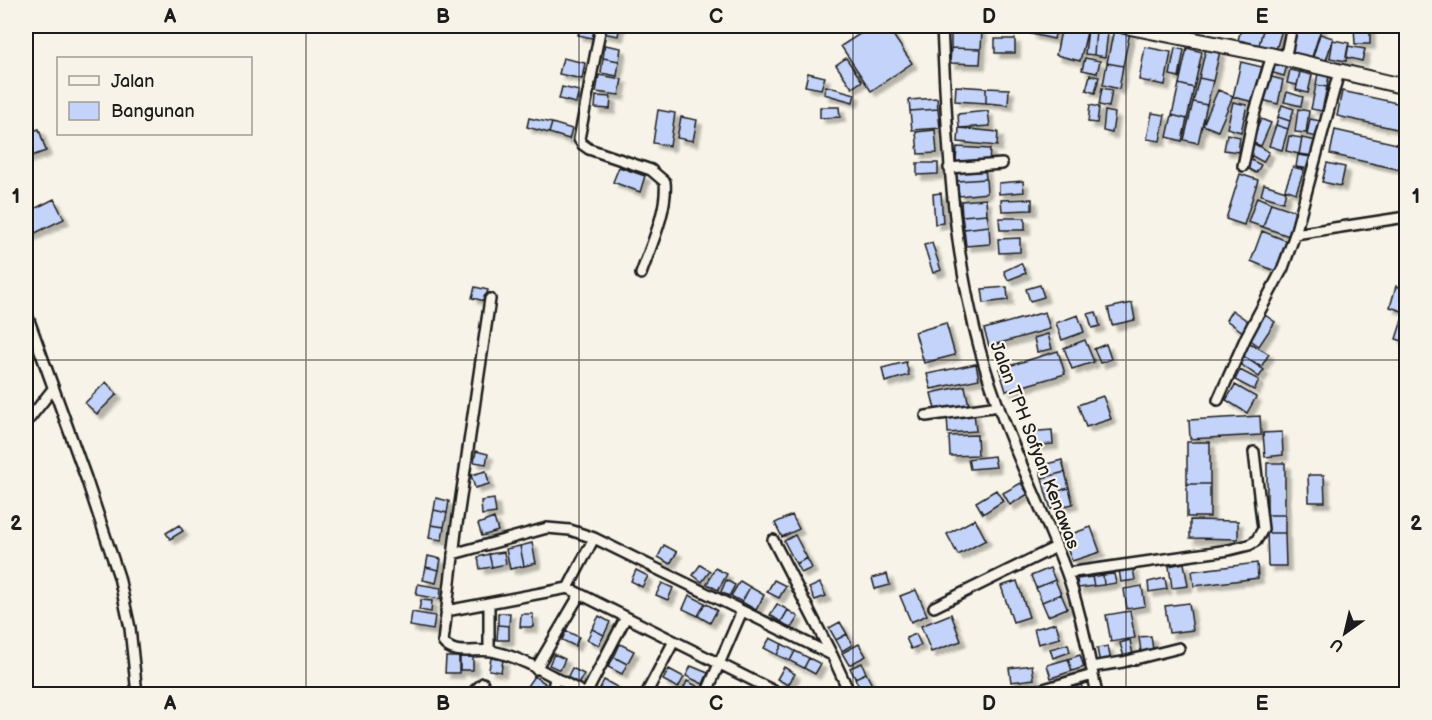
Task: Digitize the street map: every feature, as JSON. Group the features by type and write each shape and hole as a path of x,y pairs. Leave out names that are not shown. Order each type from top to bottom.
{"street":[{"path":"602,26 579,139 589,149 651,170 665,182 659,223 641,274"},
{"name":"Jalan TPH Sofyan Kenawas","path":"942,26 949,168 957,243 970,313 999,406 1067,573 1083,626 1097,694"},
{"path":"1130,26 1407,87"},
{"path":"1243,166 1253,118 1292,26"},
{"path":"1218,400 1246,337 1275,285 1295,234 1339,72"},
{"path":"949,168 1002,164"},
{"path":"1295,234 1407,217"},
{"path":"490,299 453,554 442,637 444,645 452,650 489,651 518,660 586,694 626,617"},
{"path":"26,312 52,390 86,477 119,577 130,628 137,694"},
{"path":"26,423 52,390"},
{"path":"926,416 999,406"},
{"path":"1067,573 1209,554 1249,545 1256,540 1263,529 1254,452"},
{"path":"453,554 547,528 570,530 594,538 832,655"},
{"path":"568,588 594,538"},
{"path":"773,540 850,694"},
{"path":"934,607 1056,547"},
{"path":"446,611 568,588 674,641 768,692 780,694"},
{"path":"536,669 580,594"},
{"path":"489,603 489,651"},
{"path":"706,694 742,611"},
{"path":"646,694 674,641"},
{"path":"1026,694 1092,671 1179,648"},
{"path":"552,694 555,678"},
{"path":"471,694 483,683"}],"building":[{"path":"580,26 599,29 597,39 578,35"},
{"path":"604,26 620,26 618,36 602,33"},
{"path":"872,26 887,26 912,63 871,91 841,46"},
{"path":"1033,26 1057,26 1054,39 1031,34"},
{"path":"1062,26 1087,32 1080,61 1056,55"},
{"path":"1242,26 1264,26 1259,45 1238,40"},
{"path":"1264,26 1283,26 1276,50 1259,45"},
{"path":"1299,26 1322,26 1311,60 1290,53"},
{"path":"1354,26 1370,26 1370,44 1355,44"},
{"path":"951,29 982,30 981,49 951,48"},
{"path":"1088,29 1096,30 1094,55 1085,54"},
{"path":"1114,29 1130,32 1123,66 1107,63"},
{"path":"1096,30 1108,32 1105,57 1094,55"},
{"path":"1320,34 1333,38 1325,64 1312,60"},
{"path":"995,39 1015,39 1015,53 995,53"},
{"path":"1333,40 1349,43 1346,61 1330,58"},
{"path":"605,45 621,48 619,61 603,58"},
{"path":"1348,46 1365,49 1362,61 1346,57"},
{"path":"1145,47 1171,52 1165,85 1139,80"},
{"path":"951,48 981,49 980,64 950,63"},
{"path":"1175,48 1184,50 1179,77 1170,75"},
{"path":"1187,48 1202,52 1194,88 1179,84"},
{"path":"1206,48 1220,51 1213,81 1199,78"},
{"path":"563,58 585,63 582,79 559,74"},
{"path":"603,58 619,61 617,76 601,73"},
{"path":"846,58 862,81 852,88 836,65"},
{"path":"1085,58 1100,61 1097,73 1082,70"},
{"path":"1273,61 1287,65 1284,76 1270,72"},
{"path":"1241,62 1262,67 1254,102 1233,97"},
{"path":"1107,63 1123,66 1119,89 1103,85"},
{"path":"1290,70 1300,72 1297,85 1287,83"},
{"path":"1300,72 1312,75 1308,93 1296,90"},
{"path":"808,73 825,77 821,89 805,86"},
{"path":"1318,73 1329,75 1327,87 1316,85"},
{"path":"599,75 622,79 619,95 596,92"},
{"path":"1090,75 1099,77 1095,93 1086,90"},
{"path":"1268,76 1283,80 1278,104 1262,100"},
{"path":"1199,78 1213,81 1207,105 1193,102"},
{"path":"1179,84 1194,88 1187,119 1172,115"},
{"path":"1316,85 1327,87 1322,111 1311,109"},
{"path":"826,86 855,94 853,102 824,94"},
{"path":"956,86 986,88 986,103 955,101"},
{"path":"562,87 579,91 576,103 559,99"},
{"path":"986,88 1009,89 1008,105 986,103"},
{"path":"1102,88 1112,90 1109,107 1099,105"},
{"path":"1218,90 1233,96 1218,131 1203,125"},
{"path":"1342,91 1406,105 1406,131 1337,116"},
{"path":"1287,92 1303,97 1301,106 1284,102"},
{"path":"596,96 611,97 610,109 595,108"},
{"path":"937,98 938,109 910,111 909,100"},
{"path":"1193,102 1207,105 1198,143 1184,140"},
{"path":"1233,102 1247,105 1241,132 1227,128"},
{"path":"1090,105 1099,107 1097,123 1088,122"},
{"path":"1282,105 1294,109 1290,121 1278,117"},
{"path":"820,107 839,107 840,117 820,118"},
{"path":"938,109 940,128 912,130 910,111"},
{"path":"1298,109 1309,111 1306,133 1295,132"},
{"path":"658,110 675,113 670,146 653,143"},
{"path":"988,111 990,126 959,128 958,114"},
{"path":"1105,111 1115,113 1112,133 1103,131"},
{"path":"1152,113 1165,115 1160,141 1147,139"},
{"path":"1172,115 1187,119 1182,141 1167,137"},
{"path":"681,117 697,120 693,141 677,138"},
{"path":"1278,117 1290,121 1288,129 1276,125"},
{"path":"529,118 552,123 549,133 527,127"},
{"path":"1261,119 1271,123 1261,146 1251,142"},
{"path":"1310,119 1321,121 1318,137 1307,135"},
{"path":"552,123 572,129 569,139 549,133"},
{"path":"1276,125 1288,129 1282,150 1269,146"},
{"path":"959,128 998,132 997,146 958,142"},
{"path":"39,129 46,151 26,158 26,133"},
{"path":"935,130 937,153 918,154 916,132"},
{"path":"1335,130 1406,146 1406,171 1330,154"},
{"path":"1227,134 1240,137 1238,152 1224,150"},
{"path":"1289,136 1302,138 1299,154 1286,151"},
{"path":"1302,138 1317,141 1314,156 1299,154"},
{"path":"1251,142 1269,152 1263,162 1245,152"},
{"path":"957,147 990,149 989,164 956,162"},
{"path":"1298,155 1312,157 1310,169 1296,167"},
{"path":"1249,159 1261,165 1256,173 1245,167"},
{"path":"917,163 938,163 938,174 917,175"},
{"path":"1327,163 1345,167 1341,186 1322,182"},
{"path":"619,167 645,176 640,192 613,182"},
{"path":"1293,167 1304,170 1296,193 1285,189"},
{"path":"985,168 986,179 957,181 956,171"},
{"path":"1240,174 1258,180 1244,225 1226,219"},
{"path":"986,179 987,193 959,196 957,181"},
{"path":"1023,181 1024,192 999,194 999,183"},
{"path":"1264,184 1286,191 1283,202 1261,195"},
{"path":"941,193 943,223 935,224 933,194"},
{"path":"1257,197 1271,203 1263,227 1248,222"},
{"path":"54,199 64,219 27,237 26,213"},
{"path":"986,199 987,214 962,216 961,201"},
{"path":"1032,199 1032,210 1002,211 1001,200"},
{"path":"1271,203 1298,212 1289,236 1263,227"},
{"path":"987,214 989,226 964,229 962,216"},
{"path":"999,218 1025,218 1025,230 1000,230"},
{"path":"989,226 990,244 966,246 964,229"},
{"path":"1262,231 1287,241 1275,271 1251,261"},
{"path":"1020,238 1020,252 999,253 998,239"},
{"path":"932,243 941,270 933,273 924,245"},
{"path":"1021,263 1026,273 1008,280 1004,271"},
{"path":"1040,285 1044,297 1030,301 1026,289"},
{"path":"1396,286 1406,289 1402,311 1390,307"},
{"path":"475,287 488,290 485,301 472,298"},
{"path":"1007,287 1008,300 984,303 982,289"},
{"path":"1132,303 1135,320 1112,325 1108,308"},
{"path":"1232,310 1249,322 1243,332 1226,320"},
{"path":"1045,312 1050,329 989,346 984,329"},
{"path":"1096,312 1100,326 1092,328 1088,314"},
{"path":"1078,315 1084,332 1062,340 1056,323"},
{"path":"1265,315 1275,322 1259,346 1249,339"},
{"path":"1402,320 1406,322 1406,342 1396,339"},
{"path":"946,323 955,355 924,363 915,332"},
{"path":"1048,334 1052,349 1037,352 1034,338"},
{"path":"1085,340 1094,362 1072,369 1064,348"},
{"path":"1250,343 1269,354 1261,367 1243,356"},
{"path":"1106,344 1111,359 1100,363 1094,349"},
{"path":"1058,351 1065,374 1006,391 999,369"},
{"path":"1243,356 1264,370 1259,377 1239,363"},
{"path":"906,362 909,375 885,382 882,368"},
{"path":"976,364 979,379 931,389 927,374"},
{"path":"1240,370 1259,380 1254,390 1235,380"},
{"path":"106,382 117,394 97,414 85,403"},
{"path":"1235,385 1256,397 1247,413 1226,400"},
{"path":"965,386 969,406 936,413 931,393"},
{"path":"1103,396 1111,419 1086,427 1078,405"},
{"path":"974,412 976,431 948,433 947,414"},
{"path":"1260,416 1261,435 1190,439 1189,420"},
{"path":"1052,430 1053,444 1028,446 1027,432"},
{"path":"1282,432 1283,455 1265,457 1263,433"},
{"path":"977,435 978,455 950,456 949,436"},
{"path":"1187,442 1210,442 1210,484 1187,484"},
{"path":"476,451 488,454 486,464 474,462"},
{"path":"994,456 996,467 970,469 968,459"},
{"path":"1062,460 1065,472 1042,478 1039,466"},
{"path":"1267,463 1285,463 1285,515 1267,515"},
{"path":"486,471 489,484 475,488 471,475"},
{"path":"1065,472 1069,488 1046,494 1042,478"},
{"path":"1308,475 1324,475 1325,502 1309,502"},
{"path":"1021,483 1028,494 1010,505 1003,493"},
{"path":"1187,484 1210,484 1210,517 1187,517"},
{"path":"1069,488 1073,504 1051,509 1046,494"},
{"path":"996,490 1003,501 983,514 976,502"},
{"path":"436,498 449,501 447,513 434,510"},
{"path":"494,499 496,513 482,515 481,501"},
{"path":"434,510 447,513 444,527 431,525"},
{"path":"792,515 799,529 782,537 775,523"},
{"path":"1267,515 1285,515 1285,533 1267,533"},
{"path":"494,518 498,531 482,536 478,524"},
{"path":"975,519 986,540 958,555 947,534"},
{"path":"1190,520 1238,521 1238,539 1190,538"},
{"path":"179,525 183,531 170,539 166,533"},
{"path":"431,525 444,527 442,540 429,538"},
{"path":"1091,527 1100,552 1072,561 1063,537"},
{"path":"1267,533 1285,533 1286,566 1268,566"},
{"path":"795,535 807,558 796,564 784,541"},
{"path":"532,543 536,563 524,566 520,546"},
{"path":"664,545 677,552 670,564 658,557"},
{"path":"520,546 524,566 510,569 506,549"},
{"path":"504,552 506,564 492,567 489,554"},
{"path":"489,554 492,567 480,569 478,557"},
{"path":"428,556 441,559 439,570 426,567"},
{"path":"807,558 812,568 801,573 796,564"},
{"path":"1184,563 1188,586 1172,588 1169,566"},
{"path":"1257,563 1258,578 1194,586 1192,571"},
{"path":"700,565 710,571 702,582 693,575"},
{"path":"426,567 439,570 436,583 423,580"},
{"path":"715,568 727,574 718,590 707,584"},
{"path":"1050,568 1055,580 1036,588 1031,576"},
{"path":"1133,568 1135,580 1121,582 1119,570"},
{"path":"636,570 648,576 642,587 631,581"},
{"path":"887,574 890,585 875,589 872,578"},
{"path":"1114,574 1116,583 1104,585 1103,575"},
{"path":"1103,575 1104,585 1094,586 1092,577"},
{"path":"1092,577 1094,586 1078,588 1077,579"},
{"path":"1165,578 1167,589 1149,592 1148,582"},
{"path":"726,580 735,585 729,596 721,592"},
{"path":"774,580 786,586 779,598 767,592"},
{"path":"1055,580 1061,594 1042,602 1036,588"},
{"path":"740,581 750,587 742,602 731,596"},
{"path":"1017,581 1029,617 1013,622 1001,586"},
{"path":"662,583 673,588 668,600 656,595"},
{"path":"820,583 826,596 815,600 809,588"},
{"path":"418,584 441,588 440,599 416,595"},
{"path":"1142,586 1145,606 1127,609 1124,589"},
{"path":"750,587 764,595 756,610 742,602"},
{"path":"916,590 927,615 911,622 900,596"},
{"path":"1061,594 1067,608 1048,616 1042,602"},
{"path":"689,595 705,603 698,616 683,609"},
{"path":"421,600 432,601 431,612 419,610"},
{"path":"705,603 717,610 710,623 698,616"},
{"path":"1189,603 1193,630 1169,633 1165,606"},
{"path":"777,604 788,610 781,622 770,615"},
{"path":"788,610 798,617 791,628 781,622"},
{"path":"1130,611 1135,638 1111,642 1106,615"},
{"path":"412,612 435,616 433,630 410,626"},
{"path":"498,613 510,613 509,626 498,625"},
{"path":"521,614 533,614 533,627 520,627"},
{"path":"951,614 961,641 931,652 921,626"},
{"path":"599,616 610,622 604,635 592,629"},
{"path":"840,622 847,634 836,640 829,628"},
{"path":"1056,623 1060,638 1038,644 1034,629"},
{"path":"498,625 509,626 509,640 497,640"},
{"path":"592,629 604,635 599,645 587,640"},
{"path":"566,631 579,637 575,646 562,640"},
{"path":"847,634 852,645 842,651 836,640"},
{"path":"916,634 921,645 911,649 906,638"},
{"path":"1151,636 1153,650 1141,652 1139,637"},
{"path":"770,638 782,644 777,655 764,648"},
{"path":"1130,640 1133,655 1124,657 1120,643"},
{"path":"620,644 634,651 627,664 614,657"},
{"path":"782,644 795,651 790,661 777,655"},
{"path":"859,644 866,656 849,665 842,653"},
{"path":"1068,644 1070,652 1053,658 1050,649"},
{"path":"1108,646 1111,662 1100,664 1097,648"},
{"path":"795,651 809,658 804,668 790,661"},
{"path":"554,654 565,659 560,670 549,665"},
{"path":"1080,655 1084,667 1072,671 1068,659"},
{"path":"446,657 459,657 459,673 445,673"},
{"path":"460,657 473,657 473,670 460,670"},
{"path":"614,657 627,664 622,674 608,667"},
{"path":"491,658 503,660 501,672 489,670"},
{"path":"809,658 821,664 815,674 804,668"},
{"path":"1068,659 1072,671 1051,678 1047,665"},
{"path":"862,663 866,673 855,678 850,668"},
{"path":"1032,665 1034,679 1011,682 1009,668"},
{"path":"691,666 708,673 703,684 686,676"},
{"path":"784,667 795,674 788,685 777,679"},
{"path":"572,668 584,674 578,684 567,678"},
{"path":"669,669 684,677 678,688 663,680"},
{"path":"866,673 872,685 861,691 855,678"},
{"path":"534,676 545,683 538,694 527,686"},
{"path":"604,680 619,688 616,694 597,694"},
{"path":"687,681 701,688 698,694 691,694 683,690"},
{"path":"1081,685 1085,694 1052,694"}]}
